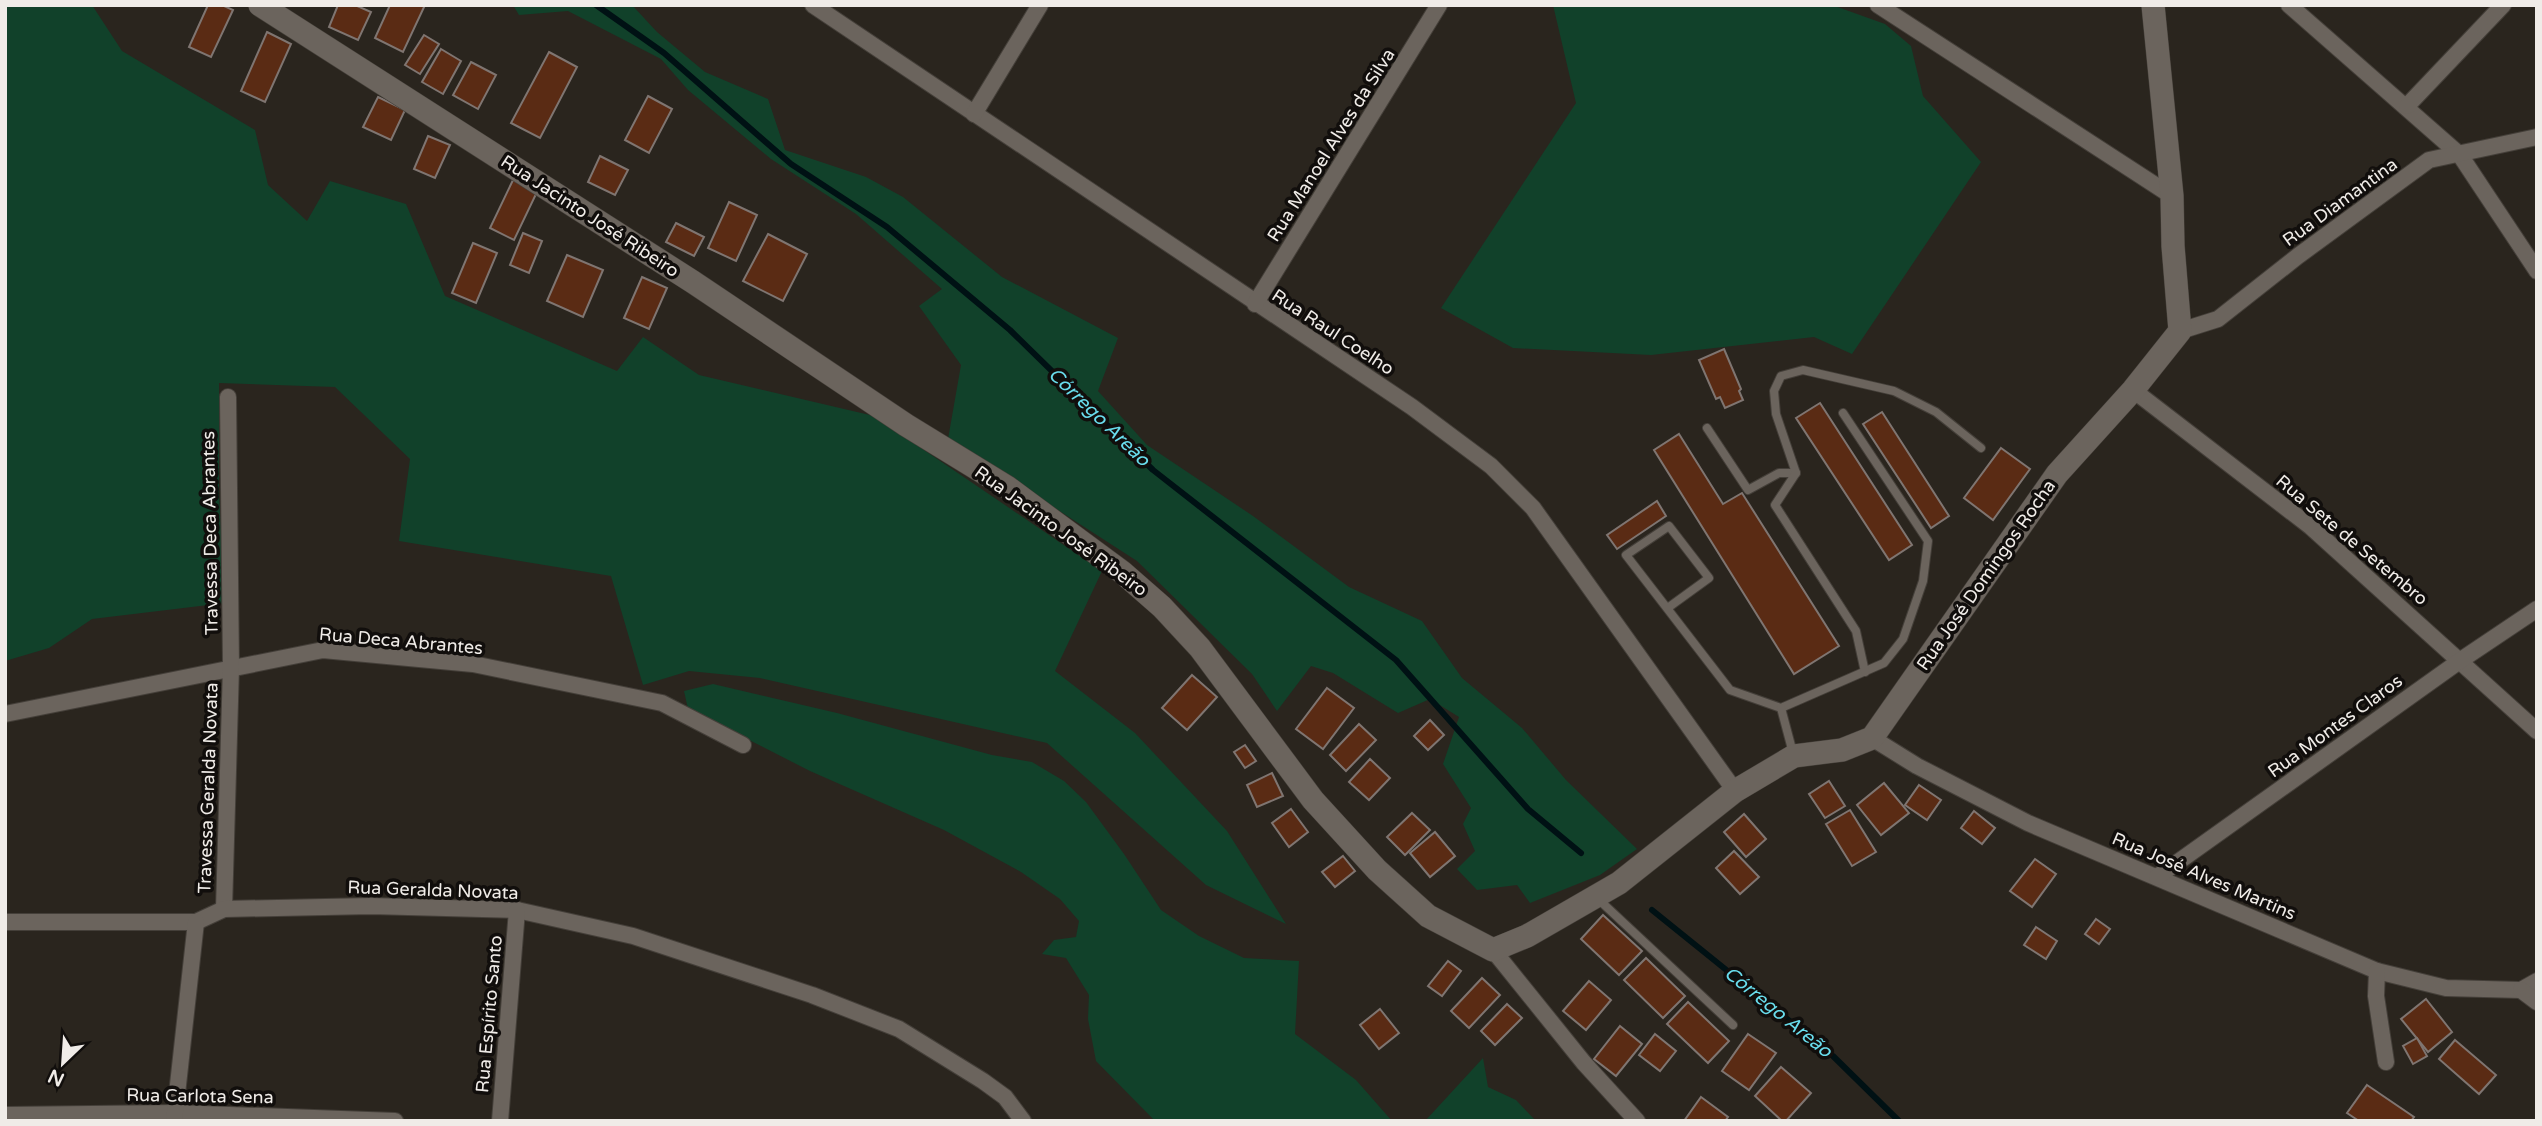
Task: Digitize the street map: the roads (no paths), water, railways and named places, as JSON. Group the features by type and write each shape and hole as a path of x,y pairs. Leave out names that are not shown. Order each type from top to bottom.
{"street":[{"name":"Rua Jacinto José Ribeiro","path":"260,5 693,282 906,425 1007,487 1122,572 1161,607 1200,648 1313,800 1377,870 1428,916 1493,950 1584,1063 1637,1121"},
{"path":"974,114 1040,5"},
{"name":"Rua Manoel Alves da Silva","path":"1255,304 1439,5"},
{"path":"1878,5 2172,196"},
{"path":"2153,5 2172,196 2180,331"},
{"path":"2289,5 2460,155 2537,271"},
{"path":"2407,106 2503,5"},
{"name":"Rua Raul Coelho","path":"822,8 974,114 1463,443 1491,466 1533,508 1735,791"},
{"name":"Rua Diamantina","path":"2180,331 2218,319 2298,256 2429,160 2537,137"},
{"name":"Rua José Domingos Rocha","path":"1872,738 2057,474 2133,390 2180,331"},
{"name":"Rua Sete de Setembro","path":"2133,390 2311,527 2537,731"},
{"name":"Travessa Deca Abrantes","path":"228,397 231,667"},
{"name":"Rua Montes Claros","path":"2157,877 2461,660 2537,609"},
{"name":"Rua Deca Abrantes","path":"5,714 323,650 473,664 662,704 743,745"},
{"name":"Travessa Geralda Novata","path":"224,909 231,667"},
{"path":"1493,950 1527,936 1619,883 1735,791 1794,756 1842,750 1872,738"},
{"name":"Rua José Alves Martins","path":"1872,738 1917,766 2028,823 2377,971 2446,988 2521,990"},
{"name":"Rua Geralda Novata","path":"5,922 196,922 224,909 371,906 517,910 633,936 812,995 899,1029 1005,1097 1023,1121"},
{"name":"Rua Espírito Santo","path":"500,1121 517,910"},
{"path":"175,1117 196,922"},
{"path":"2377,971 2376,996 2386,1062"},
{"path":"2537,981 2521,990 2537,1002"},
{"name":"Rua Carlota Sena","path":"5,1115 394,1121"}],"lane":[{"path":"1796,473 1776,414 1773,391 1782,376 1803,370 1894,391 1936,412 1980,448"},
{"path":"1669,607 1709,578 1669,526 1626,555 1669,607 1730,690 1781,708 1885,663 1903,639 1923,581 1928,541 1843,413"},
{"path":"1707,428 1748,490 1779,473 1796,473"},
{"path":"1796,473 1775,505 1856,631 1865,672"},
{"path":"1781,708 1794,756"},
{"path":"1595,896 1733,1025"}],"waterway":[{"name":"Córrego Areão","path":"596,5 664,53 791,164 887,227 1010,330 1153,470 1396,660 1528,809 1581,853"},
{"name":"Córrego Areão","path":"1652,910 1833,1056 1899,1121"}]}
